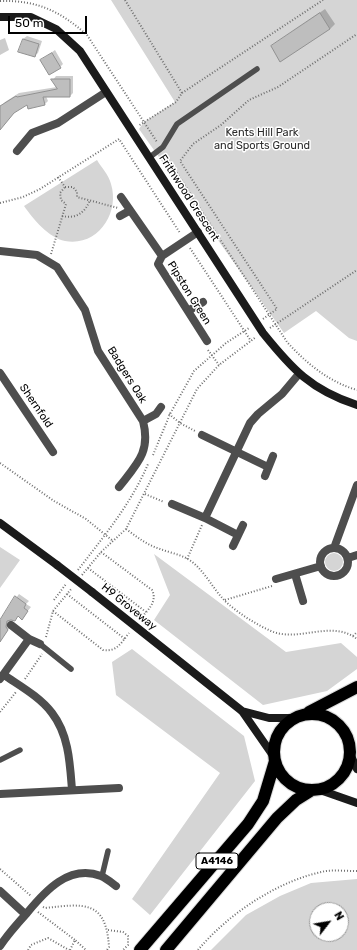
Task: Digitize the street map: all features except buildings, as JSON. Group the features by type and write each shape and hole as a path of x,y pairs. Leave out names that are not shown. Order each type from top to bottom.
{"highway":[{"name":"A4146","path":"140,950 248,824 263,801 274,759 275,741 282,728 293,718 308,713 357,687"},
{"name":"A4146","path":"166,950 277,818 296,800 316,790 331,785 341,778 348,768 351,756 350,741 344,729 334,719 322,714 308,713"},
{"path":"350,741 357,730"},
{"path":"274,759 282,776 296,787 316,790"}],"street":[{"name":"Frithwood Crescent","path":"0,17 32,17 56,29 80,51 106,92 133,130 262,333 298,375 343,400 357,405"},
{"path":"17,150 32,133 58,123 106,92"},
{"name":"Pipston Green","path":"121,197 129,211 162,256"},
{"path":"120,216 129,211"},
{"name":"Pipston Green","path":"198,232 162,256 158,264 207,341"},
{"name":"Badgers Oak","path":"0,251 37,255 57,266 85,310 98,351 143,421 146,431 145,449 132,471 119,487"},
{"path":"188,311 202,302"},
{"name":"Shernfold","path":"0,373 53,452"},
{"path":"205,518 250,423 258,414 282,394 298,375"},
{"name":"Badgers Oak","path":"143,421 156,414 161,407"},
{"path":"202,435 237,450 268,467"},
{"path":"265,476 273,456"},
{"path":"321,566 323,554 334,548 357,485"},
{"path":"172,504 205,518 238,535"},
{"name":"H9 Groveway","path":"0,523 92,592 242,711 274,759"},
{"path":"233,546 243,525"},
{"path":"321,566 330,575 338,576 345,571 348,558 343,551 334,548"},
{"path":"348,558 357,555"},
{"path":"275,582 321,566"},
{"path":"295,574 303,600"},
{"path":"11,625 29,639 43,646"},
{"path":"29,639 2,677 20,686 39,700 52,713 66,742 72,790"},
{"name":"H9 Groveway","path":"242,711 269,718 293,718"},
{"path":"351,756 357,769"},
{"path":"0,794 119,788"},
{"path":"316,790 357,803"},
{"path":"0,946 25,914 57,882 78,873 102,876 116,886"},
{"path":"0,891 25,914"}],"lane":[{"path":"150,157 161,149 177,124 257,70"},
{"path":"43,646 71,669"},
{"path":"0,760 20,750"},
{"path":"102,876 108,851"}],"path":[{"path":"125,0 182,92"},
{"path":"119,139 176,102 182,92 323,0"},
{"path":"0,2 20,1 35,4 58,12 87,35 287,342 304,360 332,380 357,390"},
{"path":"58,177 65,187"},
{"path":"65,187 73,187 77,192 78,197 129,211"},
{"path":"50,261 66,204 61,200 60,193 65,187"},
{"path":"62,216 70,217 81,214 85,210 90,200"},
{"path":"80,578 101,552 126,529 197,389 219,365 262,333 357,270"},
{"path":"207,341 204,344 219,365"},
{"path":"161,407 180,423 202,435"},
{"path":"0,463 54,501 86,519 113,541"},
{"path":"145,494 172,504"},
{"path":"186,558 205,518"},
{"path":"126,529 142,541 186,558 200,570 225,600 249,619 272,632 291,634 332,630 344,632 357,639"},
{"path":"88,568 146,612"},
{"path":"225,600 275,582"},
{"path":"0,712 20,686 43,646 53,611 75,584"},
{"path":"67,594 124,639"},
{"path":"353,636 357,632"},
{"path":"0,869 34,904 86,950"},
{"path":"198,950 207,939 252,902 282,886 301,877 328,871 357,871"},
{"path":"34,904 45,908 77,904 92,908 101,916 108,930 109,947 107,950"},
{"path":"108,930 123,932 128,936 128,945 123,950"},
{"path":"28,950 31,945 48,938 70,950 75,940"}],"green space":[{"name":"Kents Hill Park and Sports Ground","path":"111,0 357,0 357,341 349,338 316,311 284,333 139,129 144,122 175,102"},
{"path":"97,160 107,174 113,195 112,206 104,226 87,239 77,241 65,241 53,236 32,217 24,206"},
{"path":"0,547 20,560 0,588"},
{"path":"330,553 338,553 343,558 341,569 338,571 330,571 325,566 325,558"},
{"path":"154,554 286,652 341,643 357,657 357,669 327,691 263,705 154,620 170,595"},
{"path":"132,649 244,736 255,781 150,915 132,899 220,773 116,695 112,662"},
{"path":"357,879 357,950 211,950 246,915 280,896 311,883"}]}
